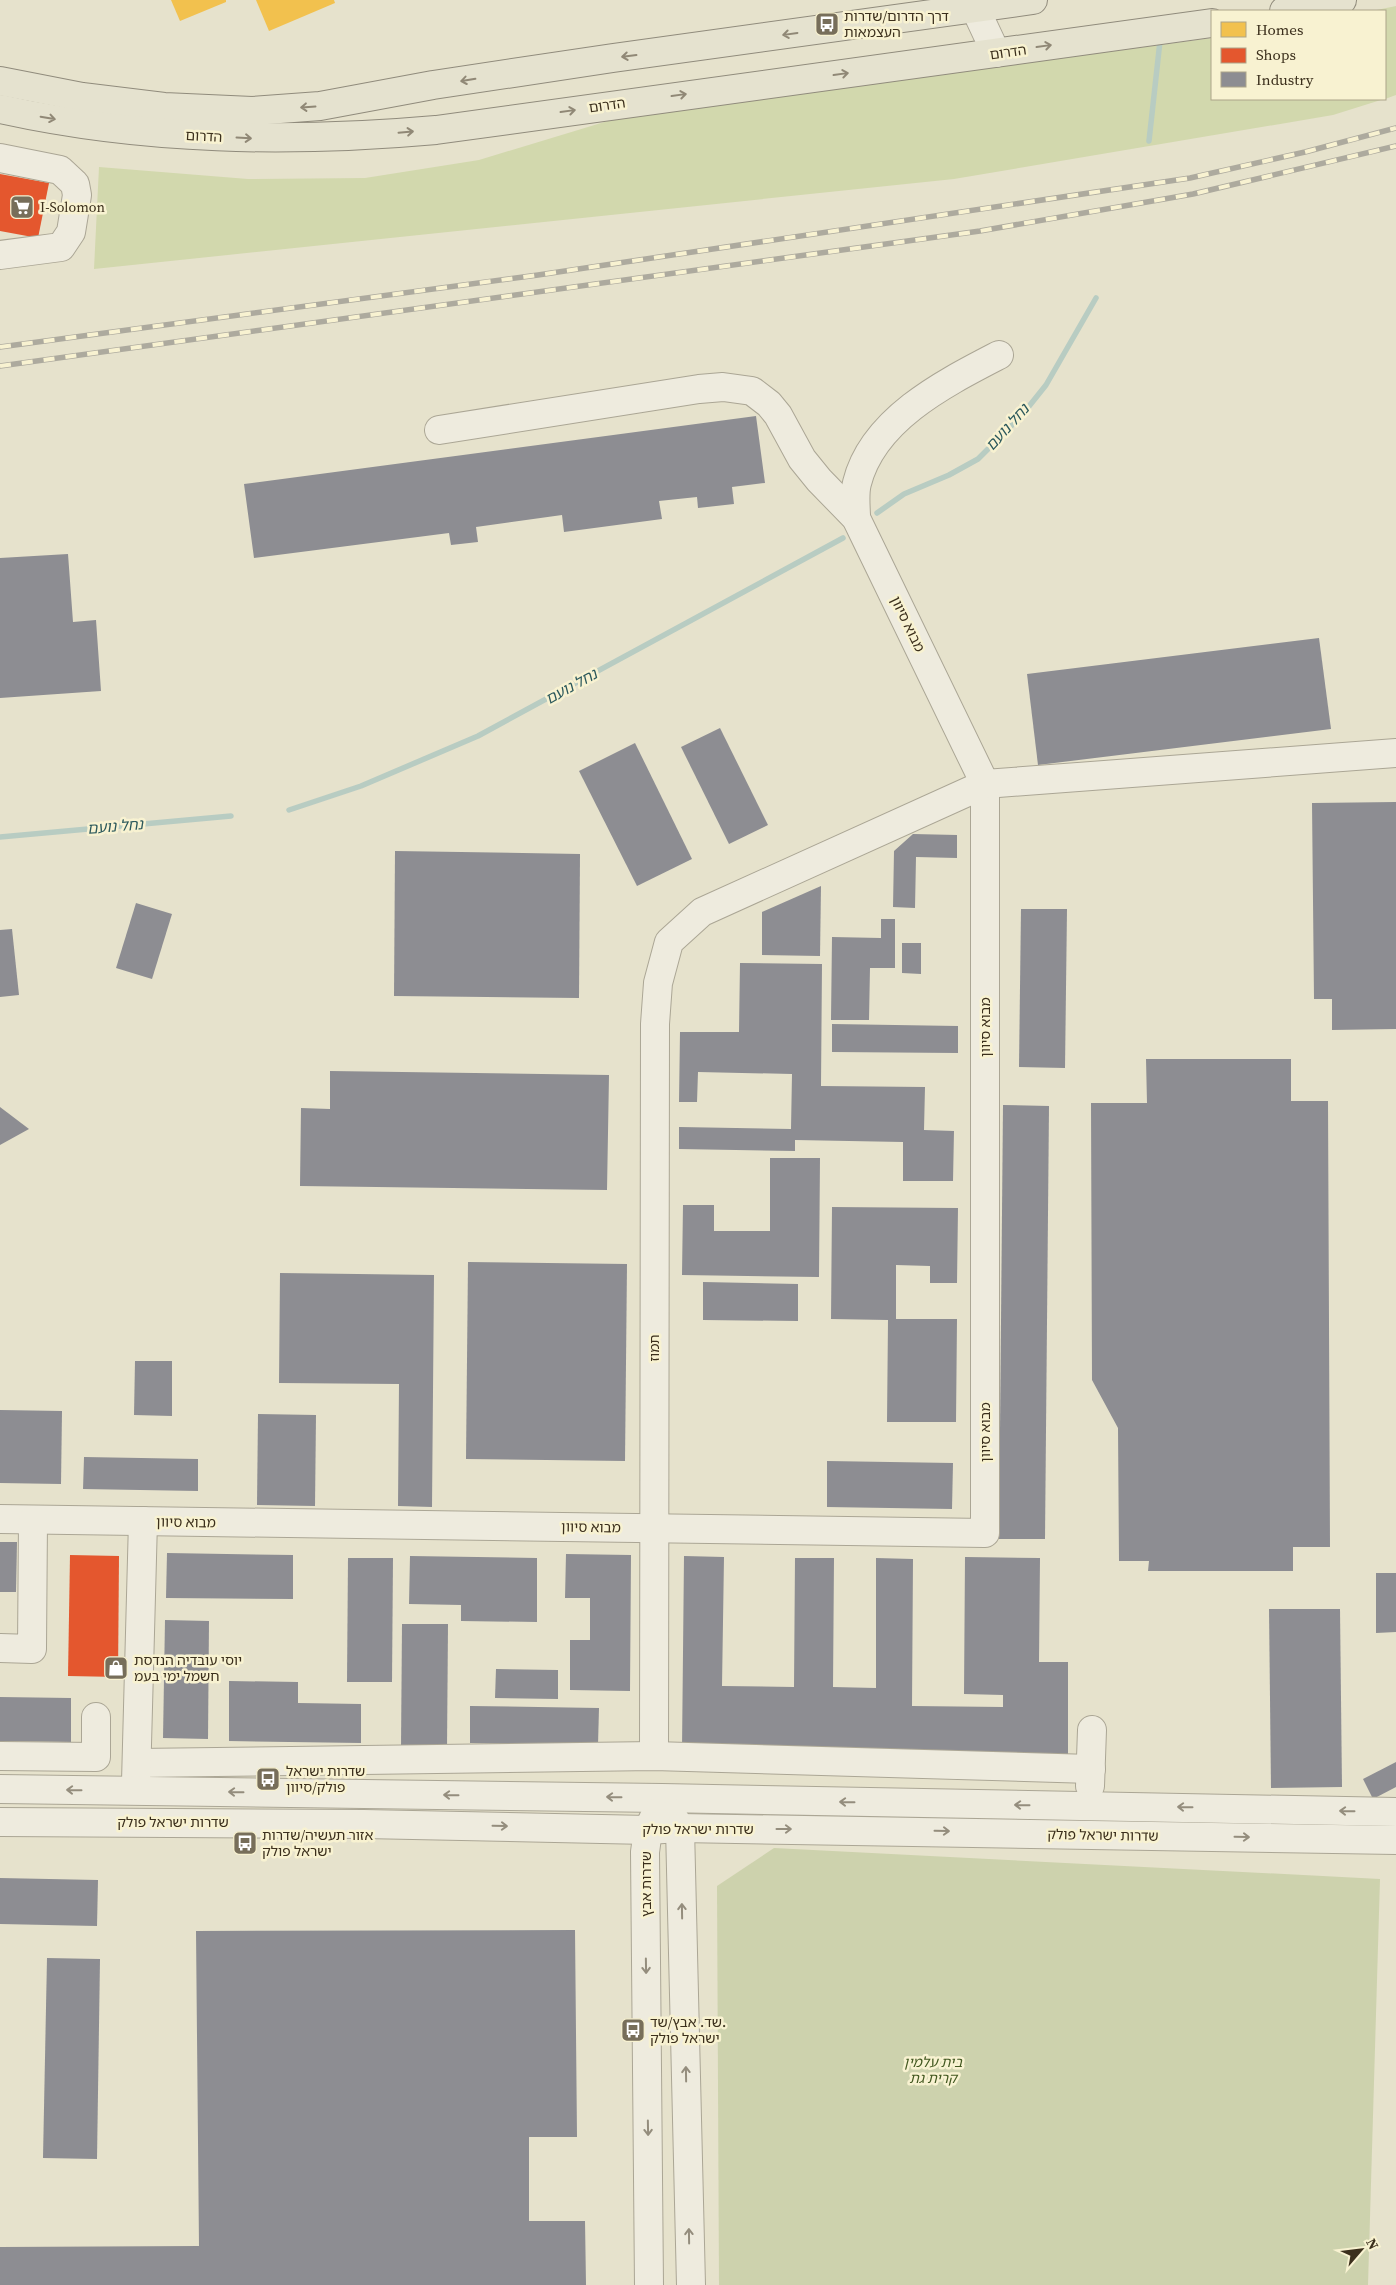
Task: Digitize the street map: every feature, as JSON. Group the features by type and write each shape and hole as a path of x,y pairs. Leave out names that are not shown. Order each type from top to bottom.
{"main road":[{"name":"הדרום","path":"0,81 82,97 164,106 252,111 320,106 434,85 962,5 1033,0"},
{"path":"1289,10 1342,0"},
{"name":"הדרום","path":"0,109 79,124 162,134 253,138 324,138 436,130 1211,23"}],"street":[{"path":"996,53 1005,2"},
{"path":"962,5 996,53"},
{"path":"0,158 60,170 75,184 77,195 72,232 60,247 0,255"},
{"path":"856,518 856,484 862,468 875,446 899,416 938,386 999,355"},
{"path":"439,430 699,389 723,387 752,391 769,404 778,415 802,459 819,480 856,518"},
{"name":"מבוא סיוון","path":"0,1519 985,1533 984,784 856,518"},
{"path":"984,784 1396,753"},
{"name":"תמוז","path":"654,1756 655,1024 658,983 669,942 702,912 984,784"},
{"path":"0,1648 32,1648 33,1520"},
{"name":"מבוא סיוון","path":"136,1822 143,1521"},
{"path":"0,1756 96,1757 96,1716"},
{"path":"1089,1835 1092,1730"},
{"path":"137,1763 654,1756 1090,1769"},
{"name":"שדרות ישראל פולק","path":"0,1789 662,1798 1396,1812"},
{"path":"662,1798 680,1840 690,2285"},
{"name":"שדרות אבץ","path":"649,2285 645,1862 648,1830 662,1798"},
{"name":"שדרות ישראל פולק","path":"0,1822 136,1822 648,1830 680,1840 708,1829 893,1830 1396,1840"}],"green space":[{"path":"1396,6 1396,95 1386,99 1386,10 1377,10"},
{"path":"1211,38 1211,100 1381,100 1333,115 954,179 94,269 99,167 248,179 365,178 479,160 611,120"},
{"name":"בית עלמין קרית גת","path":"774,1848 1380,1879 1368,2285 719,2285 717,1886"}],"building: Homes":[{"path":"171,0 226,0 226,2 180,21"},
{"path":"256,0 334,0 335,3 269,31"}],"building: Shops":[{"name":"I-Solomon","path":"0,174 49,183 38,238 0,231"},
{"path":"70,1555 119,1556 118,1677 68,1676"}],"building: Industry":[{"path":"756,416 765,483 732,487 734,504 698,508 697,497 659,501 662,519 564,532 562,515 476,527 478,542 451,545 449,533 254,558 244,484"},
{"path":"68,554 73,622 96,620 101,691 0,698 0,558"},
{"path":"1319,638 1331,729 1038,765 1027,674"},
{"path":"720,728 768,825 729,844 681,747"},
{"path":"635,743 692,859 637,886 579,771"},
{"path":"1396,802 1396,1029 1332,1030 1332,999 1314,999 1312,803"},
{"path":"913,834 957,835 957,858 916,857 915,908 893,907 894,851"},
{"path":"395,851 580,854 579,998 394,996"},
{"path":"821,886 820,956 762,955 762,912"},
{"path":"136,903 172,914 152,979 116,968"},
{"path":"1021,909 1067,909 1065,1068 1019,1067"},
{"path":"881,919 895,919 895,968 870,968 869,1020 831,1020 832,937 881,938"},
{"path":"12,929 19,995 0,997 0,930"},
{"path":"902,943 921,943 921,974 902,973"},
{"path":"740,963 822,964 821,1086 925,1087 924,1130 954,1131 953,1181 903,1181 903,1142 795,1140 795,1151 679,1149 679,1127 791,1129 792,1074 698,1072 697,1102 679,1102 680,1032 739,1032"},
{"path":"832,1024 958,1026 958,1053 832,1052"},
{"path":"1146,1059 1291,1059 1291,1101 1328,1101 1330,1547 1293,1547 1293,1571 1148,1571 1149,1561 1119,1561 1118,1428 1092,1380 1091,1103 1147,1103"},
{"path":"330,1071 609,1075 607,1190 300,1186 301,1108 330,1109"},
{"path":"1003,1105 1049,1106 1045,1539 999,1539"},
{"path":"0,1107 29,1129 0,1145"},
{"path":"770,1158 820,1158 819,1277 682,1275 683,1205 714,1205 714,1231 770,1231"},
{"path":"832,1207 958,1208 957,1283 930,1283 930,1266 896,1265 896,1319 957,1319 956,1422 887,1422 888,1320 831,1319"},
{"path":"468,1262 627,1264 625,1461 466,1459"},
{"path":"280,1273 434,1275 432,1507 398,1506 399,1384 279,1383"},
{"path":"703,1282 798,1284 798,1321 703,1320"},
{"path":"135,1361 172,1361 172,1416 134,1415"},
{"path":"0,1410 62,1411 61,1484 0,1483"},
{"path":"258,1414 316,1415 315,1506 257,1505"},
{"path":"84,1457 198,1459 198,1491 83,1489"},
{"path":"827,1461 953,1463 952,1509 827,1507"},
{"path":"0,1542 17,1542 16,1592 0,1592"},
{"path":"167,1553 293,1555 293,1599 166,1598"},
{"path":"566,1554 631,1555 630,1691 570,1690 570,1640 590,1640 590,1598 565,1598"},
{"path":"410,1556 537,1558 537,1622 461,1621 461,1605 409,1604"},
{"path":"684,1556 724,1557 722,1686 794,1687 795,1558 834,1558 833,1687 876,1688 876,1558 913,1559 912,1706 1003,1707 1003,1695 964,1694 965,1557 1040,1558 1039,1662 1068,1662 1068,1754 682,1749"},
{"path":"348,1558 393,1558 392,1682 347,1682"},
{"path":"1376,1573 1396,1573 1396,1632 1376,1633"},
{"path":"1269,1609 1340,1609 1342,1787 1271,1788"},
{"path":"165,1620 209,1621 208,1739 163,1738"},
{"path":"402,1624 448,1624 447,1748 401,1747"},
{"path":"496,1669 558,1670 558,1699 495,1698"},
{"path":"229,1681 298,1682 298,1703 361,1704 361,1743 229,1741"},
{"path":"0,1697 71,1698 71,1742 0,1741"},
{"path":"470,1706 599,1708 598,1745 470,1743"},
{"path":"1396,1762 1396,1787 1373,1799 1363,1779"},
{"path":"0,1878 98,1880 97,1926 0,1924"},
{"path":"575,1930 577,2137 529,2137 529,2221 585,2221 586,2285 0,2285 0,2247 199,2246 196,1931"},
{"path":"47,1958 100,1959 97,2159 43,2158"}],"waterway":[{"name":"נחל נועם","path":"1149,141 1160,41"},
{"name":"נחל נועם","path":"877,513 904,494 949,475 978,459 1022,415 1046,385 1096,298"},
{"name":"נחל נועם","path":"289,810 361,786 478,736 843,538"},
{"name":"נחל נועם","path":"0,837 231,816"}],"railway":[{"path":"0,347 538,275 1190,178 1305,152 1396,128"},
{"path":"0,366 980,231 1193,194 1396,146"}],"place":[{"name":"דרך הדרום/שדרות העצמאות","path":"827,24"},
{"name":"I-Solomon","path":"22,207"},
{"name":"יוסי עובדיה הנדסת חשמל ימי בעמ","path":"116,1668"},
{"name":"שדרות ישראל פולק/סיוון","path":"268,1779"},
{"name":"אזור תעשיה/שדרות ישראל פולק","path":"245,1843"},
{"name":"שד. אבץ/שד. ישראל פולק","path":"633,2030"}]}
